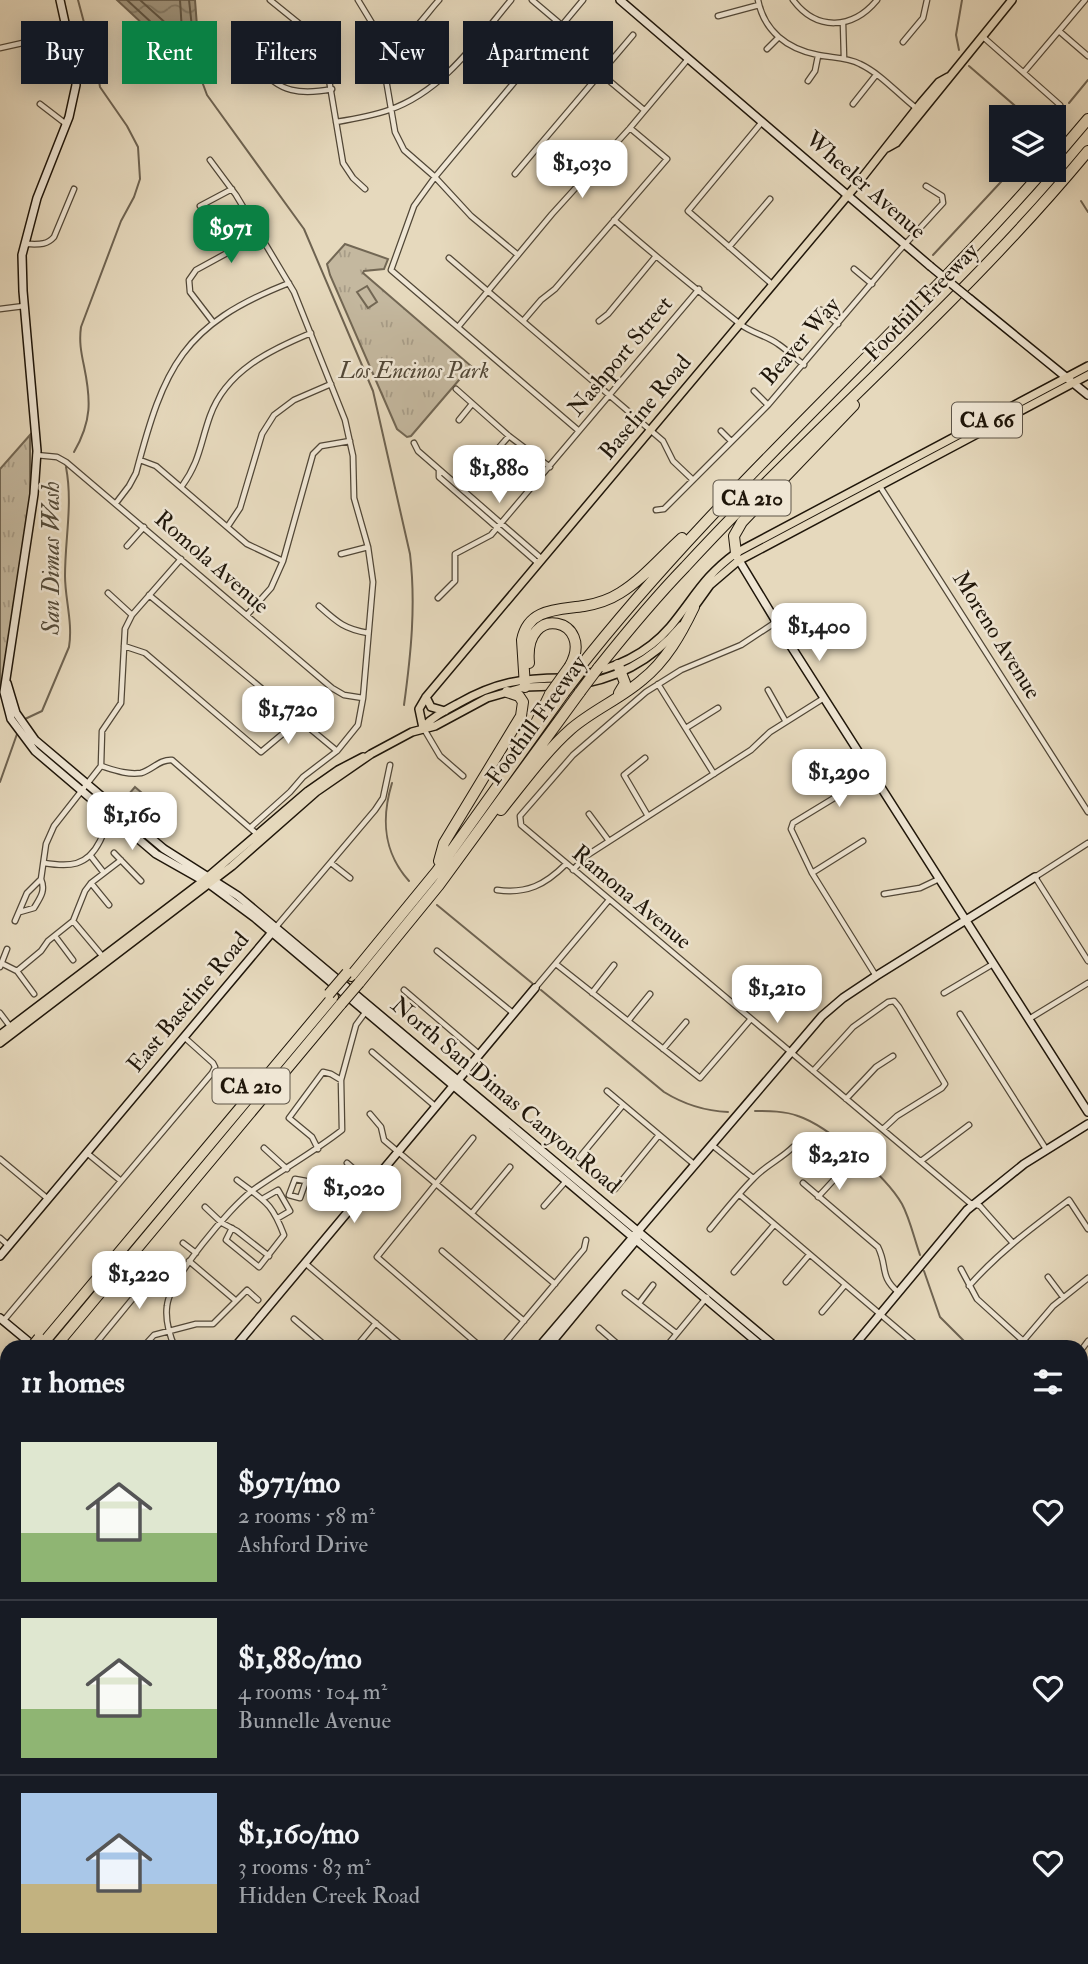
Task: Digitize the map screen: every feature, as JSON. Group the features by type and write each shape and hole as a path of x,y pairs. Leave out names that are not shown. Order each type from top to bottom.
{"highway":[{"path":"1066,145 1088,120"},
{"name":"Foothill Freeway","path":"1066,176 1088,151"},
{"name":"Foothill Freeway","path":"61,1340 306,1045 335,999 411,908 439,861 536,725 583,670 615,621 708,519 939,283 1033,182"},
{"path":"583,670 698,546 904,340 1055,182"},
{"name":"Foothill Freeway","path":"44,1340 482,826 565,693 583,670 915,337 1060,182"},
{"path":"583,670 661,576 914,317 938,291 939,283"},
{"path":"737,557 734,536 742,522 807,457 915,337"},
{"path":"528,683 522,640 523,633 534,618 554,610 596,604 622,592 694,528 708,519"},
{"path":"482,826 500,811 568,732 642,680 669,651 694,607"},
{"path":"528,683 528,643 531,635 543,626 558,624 565,627 575,638 583,670"},
{"path":"613,698 625,683 620,669"},
{"path":"439,861 444,843 521,716 523,702 519,696 507,692"},
{"path":"411,908 466,842 565,693"},
{"path":"45,1340 159,1214 170,1207"}],"main road":[{"name":"Baseline Road","path":"426,697 848,195 944,86 948,77 1012,0"},
{"name":"Baseline Road","path":"887,149 891,138 939,82 948,77"},
{"name":"CA 66","path":"620,669 660,638 705,580 737,557 1069,380 1088,366"},
{"name":"CA 66","path":"1069,380 1088,375"},
{"name":"CA 66","path":"528,683 589,684 644,660 666,642 737,557"},
{"path":"209,880 258,834 371,754 423,728 435,726 487,698 528,683"},
{"path":"423,728 433,717 490,687 528,683"},
{"path":"426,697 431,707 445,711"},
{"path":"423,728 419,709 426,697"},
{"path":"0,1043 13,1029 209,880 300,802"},
{"path":"0,1035 13,1029"}],"street":[{"path":"60,0 65,21"},
{"path":"270,0 319,42 324,50 346,171 365,189"},
{"path":"358,0 371,21"},
{"path":"421,21 439,0"},
{"path":"336,122 391,109 414,98 445,77 511,0"},
{"path":"532,0 556,21"},
{"path":"566,21 583,0"},
{"name":"Wheeler Avenue","path":"620,0 905,244 1088,396"},
{"path":"793,0 809,15 831,23 843,23 864,13 877,0"},
{"path":"903,42 923,18 927,0"},
{"path":"1024,72 1085,0"},
{"path":"718,16 758,2 766,23 778,37 797,49 844,58 860,64 916,109"},
{"path":"843,23 844,58"},
{"path":"1059,31 1088,55"},
{"path":"613,58 633,35"},
{"path":"982,36 1060,105"},
{"path":"767,49 778,37"},
{"path":"0,48 21,43"},
{"path":"808,81 815,71 818,55"},
{"path":"458,327 688,58"},
{"path":"853,104 876,75"},
{"path":"76,84 66,124 37,198 24,244 21,268 36,455 34,494 6,679 6,703 35,740 156,854 209,880"},
{"path":"278,84 289,91 307,93 332,89"},
{"path":"387,84 395,132 404,150 435,177 471,216 518,255"},
{"path":"513,84 414,206 391,270 579,431"},
{"path":"515,174 591,84"},
{"path":"613,84 644,110"},
{"path":"40,104 66,124"},
{"path":"763,121 688,211 773,285"},
{"path":"523,321 541,300 555,289 667,159 630,128"},
{"path":"210,160 232,189 289,283 345,420 350,441 354,498 368,547 373,582 363,698 358,725 337,751 303,777 250,828"},
{"name":"Beaver Way","path":"656,510 664,509 768,405 943,203 942,196 926,186"},
{"path":"24,244 50,242 74,189"},
{"path":"200,206 232,189"},
{"path":"729,247 770,199"},
{"path":"614,220 740,324 755,334 778,343 804,365"},
{"path":"213,322 190,292 189,281 196,270 261,235"},
{"path":"599,321 656,256"},
{"path":"449,258 663,441 673,461 693,480"},
{"path":"854,270 872,284"},
{"path":"116,503 130,486 154,409 169,374 186,349 213,322 243,302 289,283"},
{"name":"Nashport Street","path":"438,598 455,581 455,554 491,535 699,289"},
{"path":"0,309 24,306"},
{"path":"821,310 838,324"},
{"path":"182,486 194,470 211,414 225,390 246,366 255,360 311,333"},
{"path":"228,526 240,508 262,434 274,415 294,400 331,384"},
{"path":"456,389 509,436 550,467"},
{"path":"754,391 768,405"},
{"path":"459,420 472,404"},
{"path":"721,431 731,442"},
{"path":"495,452 509,436"},
{"path":"247,615 271,588 283,561 313,454 321,446 350,441"},
{"path":"414,443 418,451 439,469 439,477 541,562"},
{"name":"Romola Avenue","path":"36,455 57,457 66,462 338,693 363,698"},
{"path":"139,460 156,466 182,486 247,544 283,561"},
{"name":"Moreno Avenue","path":"878,482 1088,812"},
{"path":"127,546 144,527"},
{"path":"341,554 368,547"},
{"path":"737,557 1088,1112"},
{"path":"19,912 34,908 44,890 41,879 46,844 54,826 101,766 102,731 121,703 125,629 132,615 181,559"},
{"path":"108,593 132,615"},
{"path":"149,595 337,751"},
{"path":"319,606 342,626 368,633"},
{"path":"713,774 658,684 681,670 741,645 776,622"},
{"path":"124,646 145,653 261,752 299,721"},
{"name":"Ramona Avenue","path":"658,684 573,755 524,811 520,821 523,828 970,1203 980,1206 1012,1242"},
{"path":"768,690 786,722"},
{"path":"573,870 586,856 751,750 770,732 824,698"},
{"path":"686,728 718,708"},
{"path":"423,728 440,756 463,776"},
{"path":"645,758 624,775 648,816"},
{"path":"101,766 127,773 141,772 164,760 172,760 258,834"},
{"name":"East Baseline Road","path":"0,1256 380,804 390,765"},
{"path":"873,774 793,823 791,828 812,873 876,976"},
{"path":"84,788 209,880"},
{"path":"290,792 300,802"},
{"path":"589,814 609,841"},
{"path":"44,863 67,867 76,865 90,855 100,842 112,815"},
{"path":"812,873 863,841"},
{"path":"545,1340 831,1007 1088,842"},
{"path":"114,853 141,881"},
{"path":"90,855 104,873"},
{"path":"17,971 73,921 91,883 121,860"},
{"path":"331,863 350,878"},
{"path":"497,890 515,892 529,889 554,876 566,864"},
{"path":"1035,877 1088,961"},
{"path":"15,921 27,893 41,879"},
{"path":"884,894 920,888 939,879"},
{"name":"North San Dimas Canyon Road","path":"209,880 274,930 638,1233 756,1340"},
{"path":"91,883 108,905"},
{"path":"241,1340 609,900"},
{"path":"73,921 105,959"},
{"path":"55,936 73,960"},
{"path":"7,949 1,965 17,971 34,994"},
{"path":"437,951 513,1014"},
{"path":"556,964 700,1078 751,1020"},
{"path":"944,993 993,964"},
{"path":"592,993 614,965"},
{"path":"1029,1019 1088,983"},
{"path":"404,990 480,1055"},
{"path":"628,1021 650,994"},
{"path":"813,1071 853,1027 888,1002 894,1001 945,1084 897,1116 883,1129"},
{"path":"172,1340 168,1330 167,1305 173,1288 195,1253 251,1191 318,1149 342,1130 341,1080 356,1025 368,1009"},
{"path":"0,1013 13,1029"},
{"path":"960,1014 1046,1149"},
{"path":"663,1049 686,1023"},
{"path":"32,1340 2,1320 215,1067 184,1037"},
{"path":"372,1052 436,1107"},
{"path":"846,1099 876,1067 893,1056"},
{"path":"318,1149 312,1137 289,1118 323,1073 341,1080"},
{"path":"607,1091 695,1166"},
{"path":"579,1157 623,1105"},
{"path":"370,1114 381,1126 384,1140 555,1284"},
{"path":"859,1340 975,1204 1012,1173 1088,1124"},
{"path":"921,1161 969,1125"},
{"path":"615,1189 659,1135"},
{"path":"473,1138 377,1257 473,1340"},
{"path":"712,1145 753,1178"},
{"path":"710,1229 753,1178 779,1161 793,1147"},
{"path":"264,1148 287,1169"},
{"path":"87,1153 121,1181"},
{"path":"0,1158 48,1199"},
{"path":"347,1163 371,1184"},
{"path":"472,1213 510,1167"},
{"path":"818,1197 842,1171"},
{"path":"544,1206 568,1177"},
{"path":"284,1202 295,1179 306,1181 300,1198 289,1195"},
{"path":"232,1228 226,1240 259,1267 284,1235 278,1218 264,1198 237,1180"},
{"path":"803,1183 878,1247 884,1259 885,1278 898,1292"},
{"path":"264,1198 278,1190 290,1211 278,1218"},
{"path":"740,1195 910,1340"},
{"path":"969,1286 1012,1242 1069,1200 1088,1229"},
{"path":"205,1207 222,1223 269,1256"},
{"path":"734,1272 774,1225"},
{"path":"553,1340 638,1233"},
{"path":"0,1238 9,1245"},
{"path":"508,1340 584,1250 586,1240"},
{"path":"183,1243 195,1253"},
{"path":"442,1251 524,1321"},
{"path":"786,1283 809,1255"},
{"path":"189,1261 235,1300"},
{"path":"305,1263 396,1340"},
{"path":"961,1269 977,1299 1024,1340 1053,1306 1088,1278"},
{"path":"99,1340 153,1274 173,1288"},
{"path":"1048,1277 1063,1297"},
{"path":"822,1312 845,1284"},
{"path":"640,1302 653,1285"},
{"path":"149,1340 154,1335 168,1330 214,1324 247,1290 258,1300"},
{"path":"625,1293 640,1302 676,1333"},
{"path":"671,1340 708,1295"},
{"name":"North San Dimas Canyon Road","path":"708,1295 767,1340"},
{"path":"294,1319 319,1340"},
{"path":"362,1340 376,1323"},
{"path":"599,1328 613,1340"}],"green space":[{"name":"Los Encinos Park","path":"345,244 388,259 384,269 363,273 471,366 411,436 407,437 397,429 330,275 327,264"},
{"path":"367,286 377,302 368,308 357,292"},
{"path":"30,435 30,499 0,697 0,469"},
{"path":"135,787 150,800 138,815 122,802"}],"water":[{"path":"117,0 195,0 197,21 140,21"}],"waterway":[{"name":"San Dimas Wash","path":"78,0 84,21"},
{"path":"959,50 956,35 962,0"},
{"path":"969,66 1014,105"},
{"path":"1069,103 1088,80"},
{"name":"San Dimas Wash","path":"74,452 84,430 88,410 81,327 140,179 138,147 100,84"},
{"path":"203,84 207,95 304,229 373,391 410,554 412,630 404,705"},
{"path":"933,255 1001,182"},
{"path":"1081,201 1088,212"},
{"name":"San Dimas Wash","path":"25,719 42,711 69,647 65,576 69,508 66,467"},
{"name":"San Dimas Wash","path":"0,782 17,734"},
{"path":"392,783 386,809 389,847 400,870 409,881"},
{"path":"437,905 532,983"},
{"path":"541,990 664,1092 695,1106 728,1112"},
{"path":"755,1111 782,1112 798,1116 825,1130 870,1166 902,1204 920,1255"},
{"path":"924,1271 940,1317 963,1340"}]}
